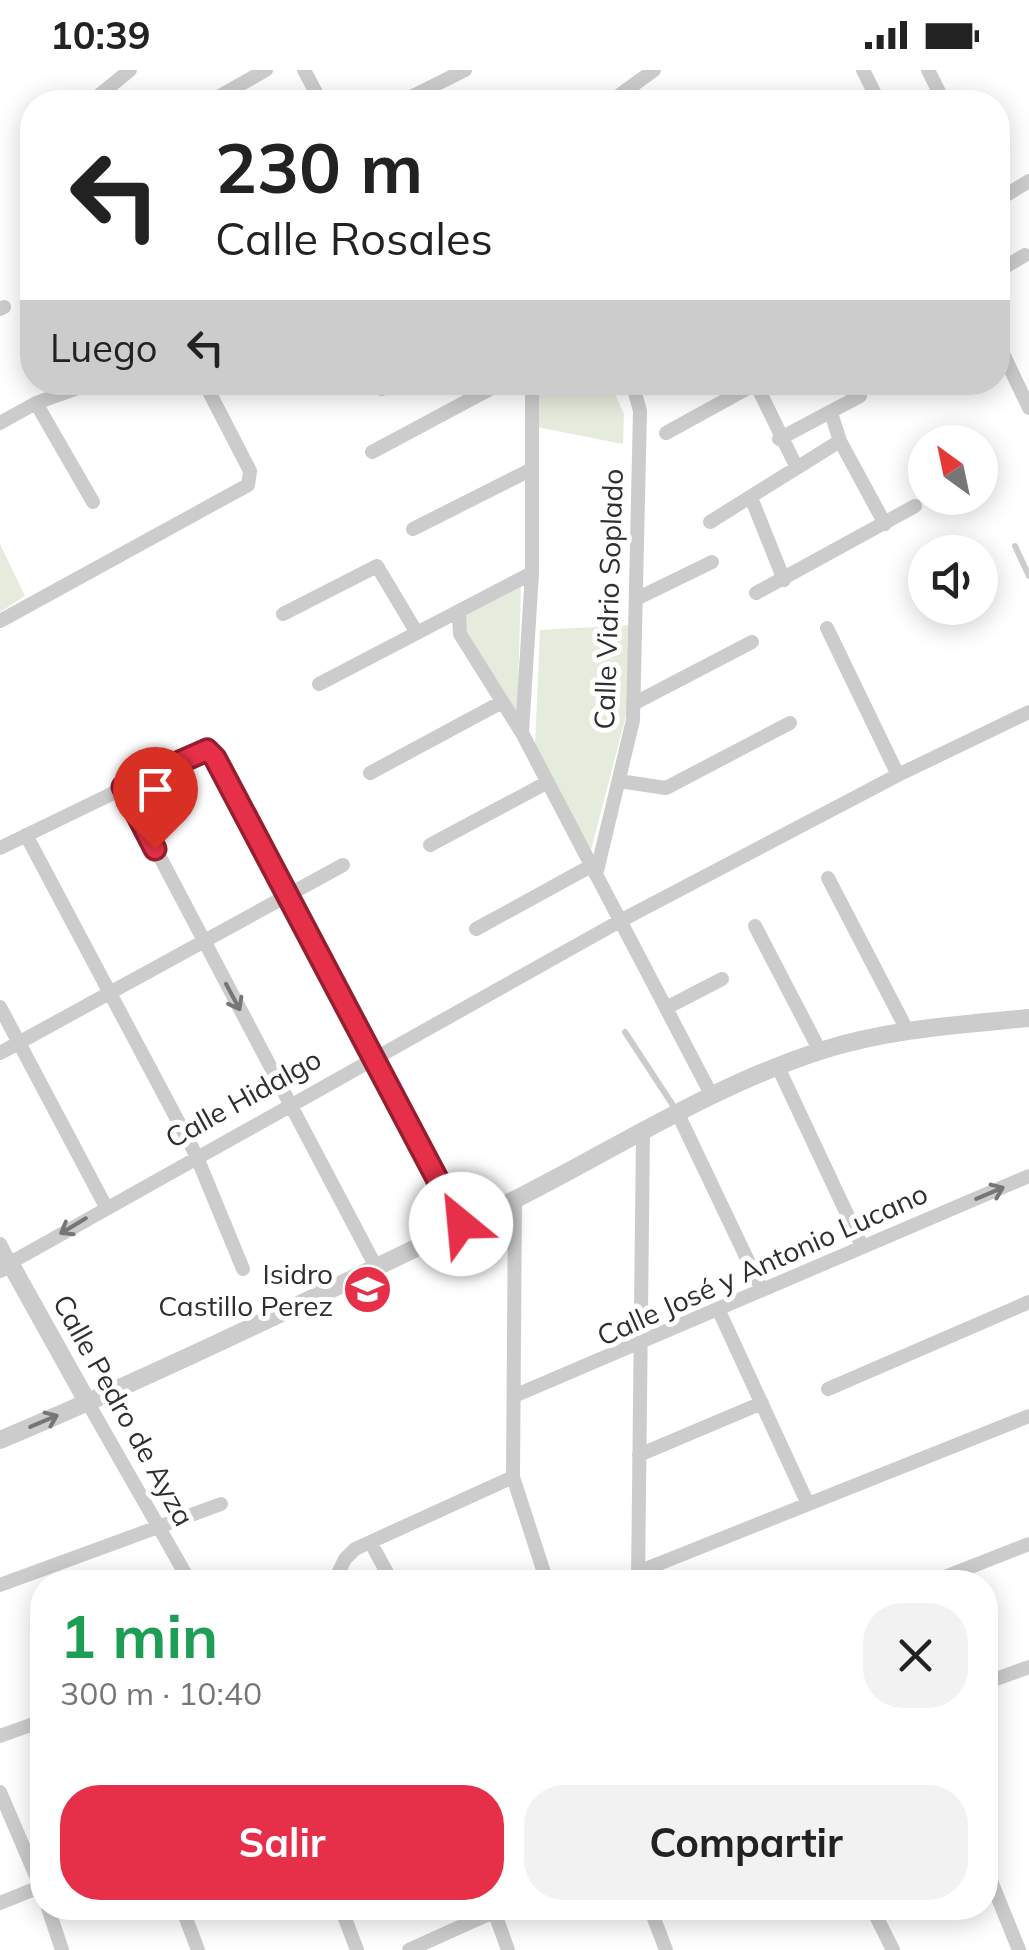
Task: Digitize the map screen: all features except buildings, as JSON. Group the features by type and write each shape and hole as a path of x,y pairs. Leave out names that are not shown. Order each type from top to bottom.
{"street":[{"path":"105,90 130,70"},
{"path":"232,90 266,70"},
{"path":"426,90 465,70"},
{"path":"626,90 654,70"},
{"path":"1010,264 1025,255"},
{"path":"1010,368 1029,408"},
{"path":"0,423 58,395"},
{"path":"0,621 248,484 250,471 211,395"},
{"path":"372,452 479,395"},
{"path":"522,733 532,573 532,395"},
{"name":"Calle Vidrio Soplado","path":"594,871 619,781 634,704 640,411 636,395"},
{"path":"666,434 734,395"},
{"path":"760,395 796,466"},
{"path":"780,439 860,396"},
{"path":"36,403 92,502"},
{"path":"831,413 840,441 885,524"},
{"path":"710,522 752,500 796,466 840,441"},
{"path":"413,529 532,468"},
{"path":"752,500 784,580"},
{"path":"756,593 908,510"},
{"path":"636,599 712,562"},
{"path":"283,614 378,566 417,633"},
{"path":"319,684 532,573"},
{"path":"459,613 460,634 522,733 712,1096"},
{"path":"828,628 898,775"},
{"path":"634,704 752,642"},
{"path":"370,773 502,702"},
{"name":"Calle Hidalgo","path":"5,1266 196,1155 620,920 898,775 1029,712"},
{"path":"619,781 666,788 790,723"},
{"path":"0,848 207,750 215,758 461,1224"},
{"path":"430,844 548,782"},
{"path":"123,787 375,1265"},
{"path":"26,835 196,1155 243,1270"},
{"path":"0,1053 343,865"},
{"path":"476,929 594,871"},
{"path":"828,878 907,1030"},
{"path":"755,926 820,1051"},
{"path":"666,1008 722,979"},
{"path":"0,1007 106,1206"},
{"path":"0,1440 88,1403 515,1199 712,1096 778,1067 820,1051 907,1030 1029,1018"},
{"path":"778,1067 862,1246"},
{"path":"678,1114 762,1288"},
{"path":"638,1570 643,1132"},
{"name":"Calle José y Antonio Lucano","path":"514,1396 642,1345 762,1288 1029,1176"},
{"path":"515,1199 513,1476 543,1570"},
{"path":"0,1244 5,1266"},
{"name":"Calle Pedro de Ayza","path":"5,1266 183,1570"},
{"path":"828,1389 1029,1302"},
{"path":"719,1311 808,1504"},
{"path":"639,1455 762,1402"},
{"path":"654,1570 1029,1416"},
{"path":"340,1570 348,1554 513,1476"},
{"path":"43,1570 221,1504"},
{"path":"371,1543 386,1570"},
{"path":"963,1570 1029,1544"},
{"path":"0,1586 30,1575"},
{"path":"998,1680 1028,1672"},
{"path":"0,1736 30,1725"},
{"path":"0,1792 30,1861"},
{"path":"0,1904 30,1893"},
{"path":"998,1899 1018,1950"},
{"path":"52,1920 62,1950"},
{"path":"187,1920 198,1950"},
{"path":"346,1920 357,1950"},
{"path":"417,1948 474,1920"},
{"path":"499,1920 508,1950"},
{"path":"655,1920 666,1950"},
{"path":"878,1920 892,1950"}],"lane":[{"path":"1015,546 1029,576"},
{"path":"625,1032 678,1114"}],"green space":[{"path":"536,395 615,395 624,414 623,444 537,427"},
{"path":"0,544 25,596 0,612"},
{"path":"521,584 517,720 461,634 462,613"},
{"path":"630,625 627,712 591,850 535,747 540,630"}],"place":[{"name":"Isidro Castillo Perez","path":"368,1289"}],"route":[{"path":"155,849 123,787 207,750 215,758 461,1224"}]}
